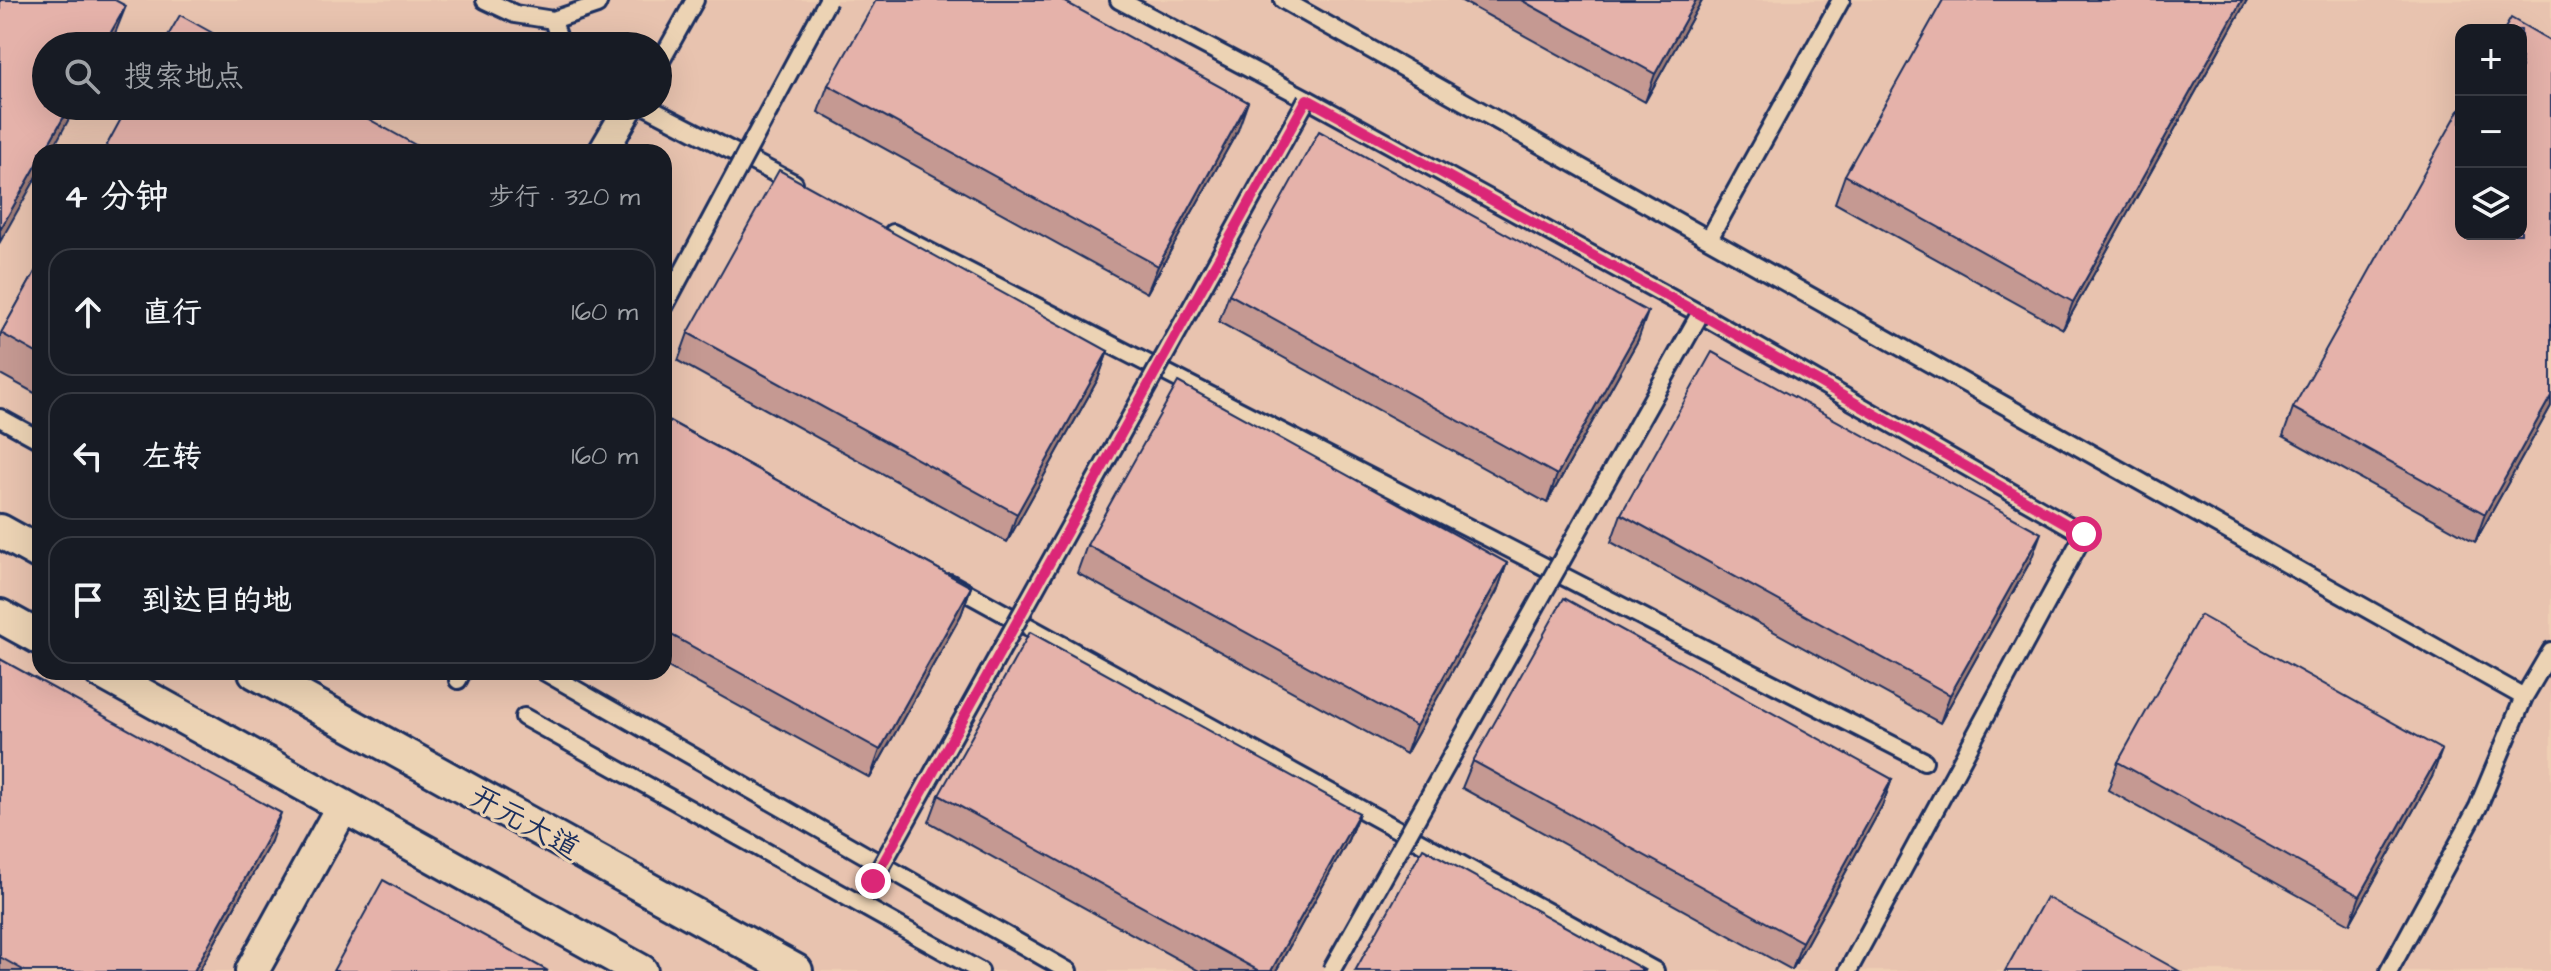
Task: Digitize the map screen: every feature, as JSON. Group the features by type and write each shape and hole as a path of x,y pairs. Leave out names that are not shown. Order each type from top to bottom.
{"street":[{"path":"0,531 32,549"},
{"path":"0,616 32,634"},
{"path":"115,680 641,971"},
{"name":"开元大道","path":"269,680 796,971"},
{"path":"252,971 343,806"}],"lane":[{"path":"485,0 515,14 553,20 597,5 599,0"},
{"path":"672,41 695,0"},
{"path":"672,292 828,0"},
{"path":"1119,0 1700,314 2084,534 1848,971"},
{"path":"1283,0 2524,697"},
{"path":"1709,239 1841,0"},
{"path":"553,20 557,32"},
{"path":"860,904 1307,99"},
{"path":"601,144 615,120"},
{"path":"615,144 628,120"},
{"path":"672,120 815,193"},
{"path":"872,222 1924,761"},
{"path":"1331,971 1700,314"},
{"path":"0,418 32,436"},
{"path":"929,572 1655,971"},
{"path":"2389,971 2478,807 2524,697 2551,651"},
{"path":"559,680 1068,971"},
{"path":"524,717 980,971"}],"shaded area":[{"path":"0,0 2551,0 2551,971 0,971"}],"building":[{"path":"0,0 115,0 126,6 111,32 32,32 32,120 62,120 49,144 32,144 32,173 0,230"},
{"path":"876,0 1062,0 1248,102 1158,266 828,85"},
{"path":"1521,0 1696,0 1655,74"},
{"path":"1943,0 2242,0 2073,302 1845,175"},
{"path":"180,15 211,32 170,32"},
{"path":"2511,18 2521,24 2508,24"},
{"path":"2527,27 2551,41 2551,396 2485,514 2293,408 2455,118 2455,240 2527,240"},
{"path":"120,120 370,120 414,144 107,144"},
{"path":"1319,131 1648,312 1557,475 1229,294"},
{"path":"779,170 1108,351 1017,514 688,333"},
{"path":"32,277 32,350 1,333"},
{"path":"1712,352 2041,533 1950,695 1621,514"},
{"path":"1178,382 1507,563 1416,726 1087,545"},
{"path":"672,422 971,587 880,750 672,635"},
{"path":"1564,598 1892,779 1802,942 1473,761"},
{"path":"2200,615 2442,750 2360,896 2118,762"},
{"path":"1030,632 1359,813 1271,971 1259,971 939,795"},
{"path":"0,659 32,677 32,680 38,680 281,813 194,971 25,971 0,957"},
{"path":"1423,848 1646,971 1355,971"},
{"path":"383,880 548,971 333,971"},
{"path":"2046,897 2179,971 2005,971"}],"route":[{"path":"873,881 1307,99 1700,314 2084,534"}]}
